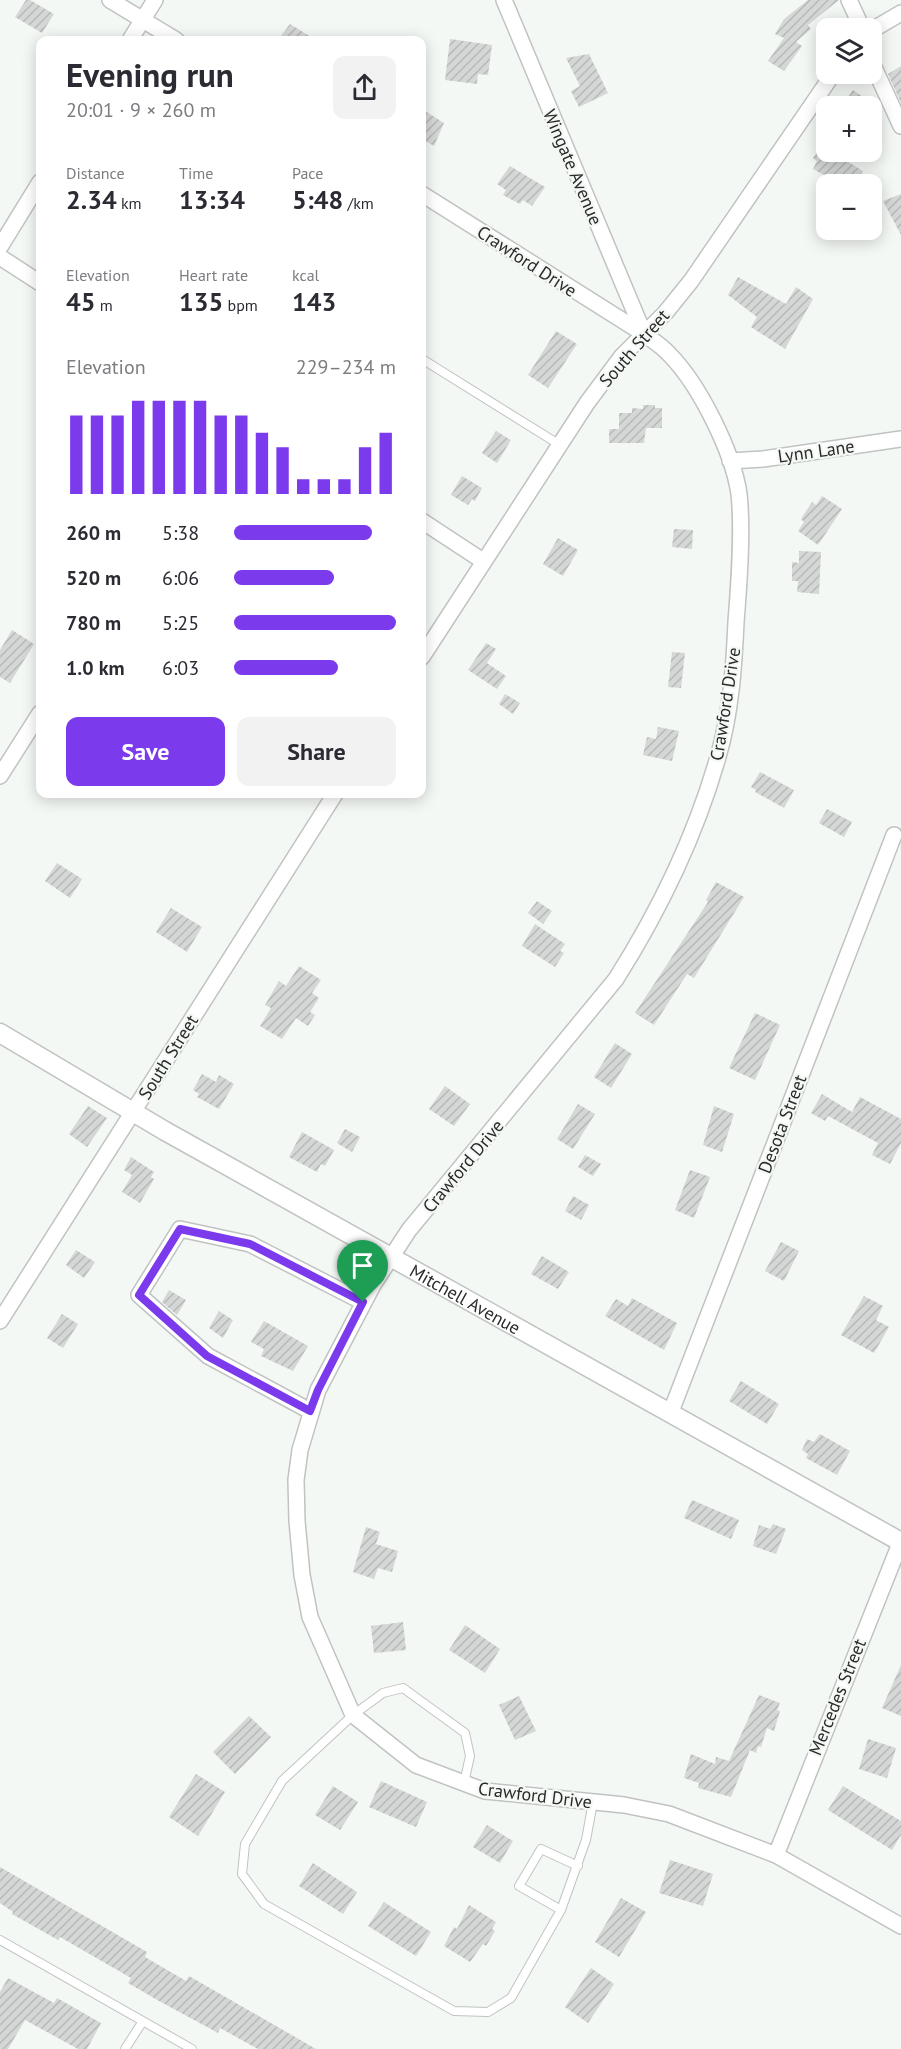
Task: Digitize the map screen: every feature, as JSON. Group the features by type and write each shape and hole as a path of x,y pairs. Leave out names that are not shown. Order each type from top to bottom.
{"street":[{"path":"110,0 169,36"},
{"path":"133,36 155,0"},
{"name":"Wingate Avenue","path":"504,0 644,334"},
{"path":"849,0 857,18"},
{"path":"882,24 901,13"},
{"name":"South Street","path":"426,651 560,445 622,356 691,281 826,84"},
{"path":"882,84 901,126"},
{"path":"0,247 36,188"},
{"name":"Crawford Drive","path":"426,197 644,334 669,354 684,373 719,430 739,494 739,583 734,660 719,755 689,834 654,915 616,979 409,1230 363,1302 323,1380 310,1411 300,1450 296,1480 302,1575 310,1617 353,1715 416,1765 464,1785 503,1794 624,1805 669,1814 776,1855 901,1926"},
{"path":"0,257 36,280"},
{"name":"Lynn Lane","path":"730,461 763,459 901,439"},
{"path":"426,524 483,561"},
{"path":"0,776 36,719"},
{"name":"South Street","path":"0,1321 332,798"},
{"name":"Desota Street","path":"670,1414 894,835"},
{"name":"Mitchell Avenue","path":"0,1033 133,1112 390,1258 901,1541"},
{"path":"310,1411 207,1356 139,1295 180,1229 250,1244 363,1302"},
{"name":"Mercedes Street","path":"776,1855 901,1541"}],"lane":[{"path":"426,361 560,445"},
{"path":"464,1785 470,1756 465,1733 403,1688 383,1693 353,1715 282,1781 245,1844 242,1874 264,1904 454,2011 489,2012 510,1998 561,1910 578,1866 593,1802"},
{"path":"561,1910 519,1886 541,1849 578,1866"},
{"path":"0,1940 143,2021 183,2047 192,2049"},
{"path":"125,2049 143,2021"}],"building":[{"path":"26,0 54,14 42,33 15,17"},
{"path":"808,0 839,0 808,25 811,29 796,42 802,46 784,71 768,61 784,38 775,34 784,19"},
{"path":"290,24 310,36 281,36"},
{"path":"450,39 492,45 488,75 478,74 477,84 445,80"},
{"path":"589,54 608,93 579,107 571,91 580,86 566,58"},
{"path":"901,66 901,103 888,74"},
{"path":"853,90 862,96 849,96"},
{"path":"426,112 444,123 434,146 426,141"},
{"path":"816,162 848,162 863,171 861,174 822,174 813,169"},
{"path":"510,166 545,187 532,206 523,200 520,204 503,195 506,190 497,184"},
{"path":"901,194 901,235 883,201"},
{"path":"738,277 786,304 796,287 813,299 785,349 751,327 757,317 728,295"},
{"path":"556,331 577,344 548,388 528,375"},
{"path":"643,405 655,405 655,408 662,408 662,428 646,428 644,443 609,443 609,429 619,429 619,413 632,413 632,408 643,409"},
{"path":"496,431 511,440 497,463 482,453"},
{"path":"462,476 482,488 475,501 472,499 468,505 451,495"},
{"path":"822,496 842,509 818,545 798,531 804,522 801,519 812,502 816,505"},
{"path":"674,529 693,530 692,549 672,547"},
{"path":"558,538 578,550 563,576 543,564"},
{"path":"799,551 821,552 819,594 797,592 798,581 792,581 792,562 799,563"},
{"path":"12,630 34,644 10,683 0,677 0,650"},
{"path":"486,643 496,649 487,663 506,676 497,689 468,670"},
{"path":"672,652 685,653 681,688 668,687"},
{"path":"505,694 520,703 513,714 499,704"},
{"path":"658,727 679,731 672,761 643,755 647,737 656,739"},
{"path":"760,772 794,790 784,808 755,792 756,790 751,787"},
{"path":"827,809 852,822 844,837 819,823"},
{"path":"57,863 82,879 70,898 45,881"},
{"path":"716,882 744,897 694,978 687,974 654,1025 635,1013 708,902 706,900"},
{"path":"537,901 552,911 543,924 528,913"},
{"path":"171,908 202,927 187,952 156,932"},
{"path":"535,924 565,944 560,951 564,953 555,967 522,946"},
{"path":"299,966 321,980 312,993 319,998 310,1012 315,1015 308,1026 296,1018 282,1039 260,1026 271,1008 265,1005 279,981 286,986"},
{"path":"755,1013 780,1025 755,1080 729,1068"},
{"path":"615,1043 632,1054 611,1088 594,1077"},
{"path":"202,1074 216,1082 219,1075 234,1084 219,1109 197,1097 199,1094 193,1090"},
{"path":"445,1086 470,1104 454,1126 429,1109"},
{"path":"822,1094 852,1112 860,1097 901,1119 901,1143 890,1164 872,1155 878,1143 828,1116 825,1121 811,1113"},
{"path":"578,1104 595,1114 573,1149 557,1139"},
{"path":"88,1106 107,1118 87,1147 69,1134"},
{"path":"714,1106 734,1114 722,1152 703,1145"},
{"path":"345,1129 360,1137 352,1152 337,1143"},
{"path":"302,1132 334,1150 325,1166 321,1164 317,1172 289,1157"},
{"path":"585,1155 601,1164 593,1176 578,1167"},
{"path":"131,1157 154,1172 151,1177 154,1179 140,1203 122,1192 132,1175 124,1170"},
{"path":"690,1170 710,1177 694,1218 675,1210"},
{"path":"573,1196 589,1205 581,1220 565,1211"},
{"path":"781,1242 799,1251 784,1281 765,1271"},
{"path":"76,1250 95,1262 84,1278 66,1265"},
{"path":"542,1256 569,1272 558,1289 531,1274"},
{"path":"169,1290 186,1300 177,1315 162,1302"},
{"path":"864,1296 883,1306 876,1320 889,1327 874,1353 841,1335"},
{"path":"632,1298 677,1323 664,1350 605,1316 616,1299 628,1306"},
{"path":"219,1311 233,1320 223,1338 209,1328"},
{"path":"62,1314 78,1324 63,1348 47,1338"},
{"path":"264,1321 308,1346 293,1371 261,1356 264,1349 251,1342"},
{"path":"741,1381 779,1404 767,1424 729,1401"},
{"path":"820,1434 850,1451 837,1475 806,1458 808,1454 802,1450 807,1439 814,1442"},
{"path":"692,1500 739,1520 731,1539 684,1518"},
{"path":"773,1524 786,1529 776,1554 753,1546 759,1525 770,1529"},
{"path":"366,1527 380,1532 376,1544 398,1551 392,1572 378,1568 374,1579 353,1572"},
{"path":"403,1622 406,1650 374,1653 371,1626"},
{"path":"465,1625 500,1649 485,1673 449,1650"},
{"path":"901,1665 901,1716 882,1708"},
{"path":"759,1695 780,1703 777,1710 780,1711 774,1731 767,1728 761,1747 758,1746 756,1753 750,1750 731,1797 698,1788 699,1783 684,1778 691,1754 715,1764 716,1757 729,1761"},
{"path":"519,1696 536,1731 515,1740 499,1705"},
{"path":"249,1716 271,1737 235,1774 213,1752"},
{"path":"868,1739 896,1748 887,1778 859,1769"},
{"path":"196,1774 225,1792 198,1836 169,1817"},
{"path":"381,1781 427,1802 416,1827 369,1807"},
{"path":"333,1786 358,1802 340,1830 315,1815"},
{"path":"843,1786 901,1821 901,1835 892,1850 828,1810"},
{"path":"487,1825 513,1841 500,1863 473,1847"},
{"path":"670,1860 713,1874 703,1906 659,1893"},
{"path":"313,1863 357,1892 343,1914 299,1886"},
{"path":"0,1867 147,1952 145,1957 186,1981 189,1976 316,2049 258,2049 220,2028 218,2033 159,2001 128,1983 131,1978 60,1937 58,1940 12,1914 13,1912 0,1903"},
{"path":"621,1898 646,1912 619,1957 595,1942"},
{"path":"384,1902 431,1932 416,1956 368,1926"},
{"path":"469,1905 496,1922 492,1929 495,1931 486,1946 483,1944 470,1962 444,1946 454,1927 457,1929"},
{"path":"591,1968 614,1984 588,2023 565,2007"},
{"path":"8,1978 54,2003 57,1998 101,2023 87,2049 78,2049 25,2020 8,2049 0,2049 0,1992"}],"route":[{"path":"180,1229 250,1244 363,1302 318,1390 310,1411 207,1356 139,1295 180,1229"}]}
